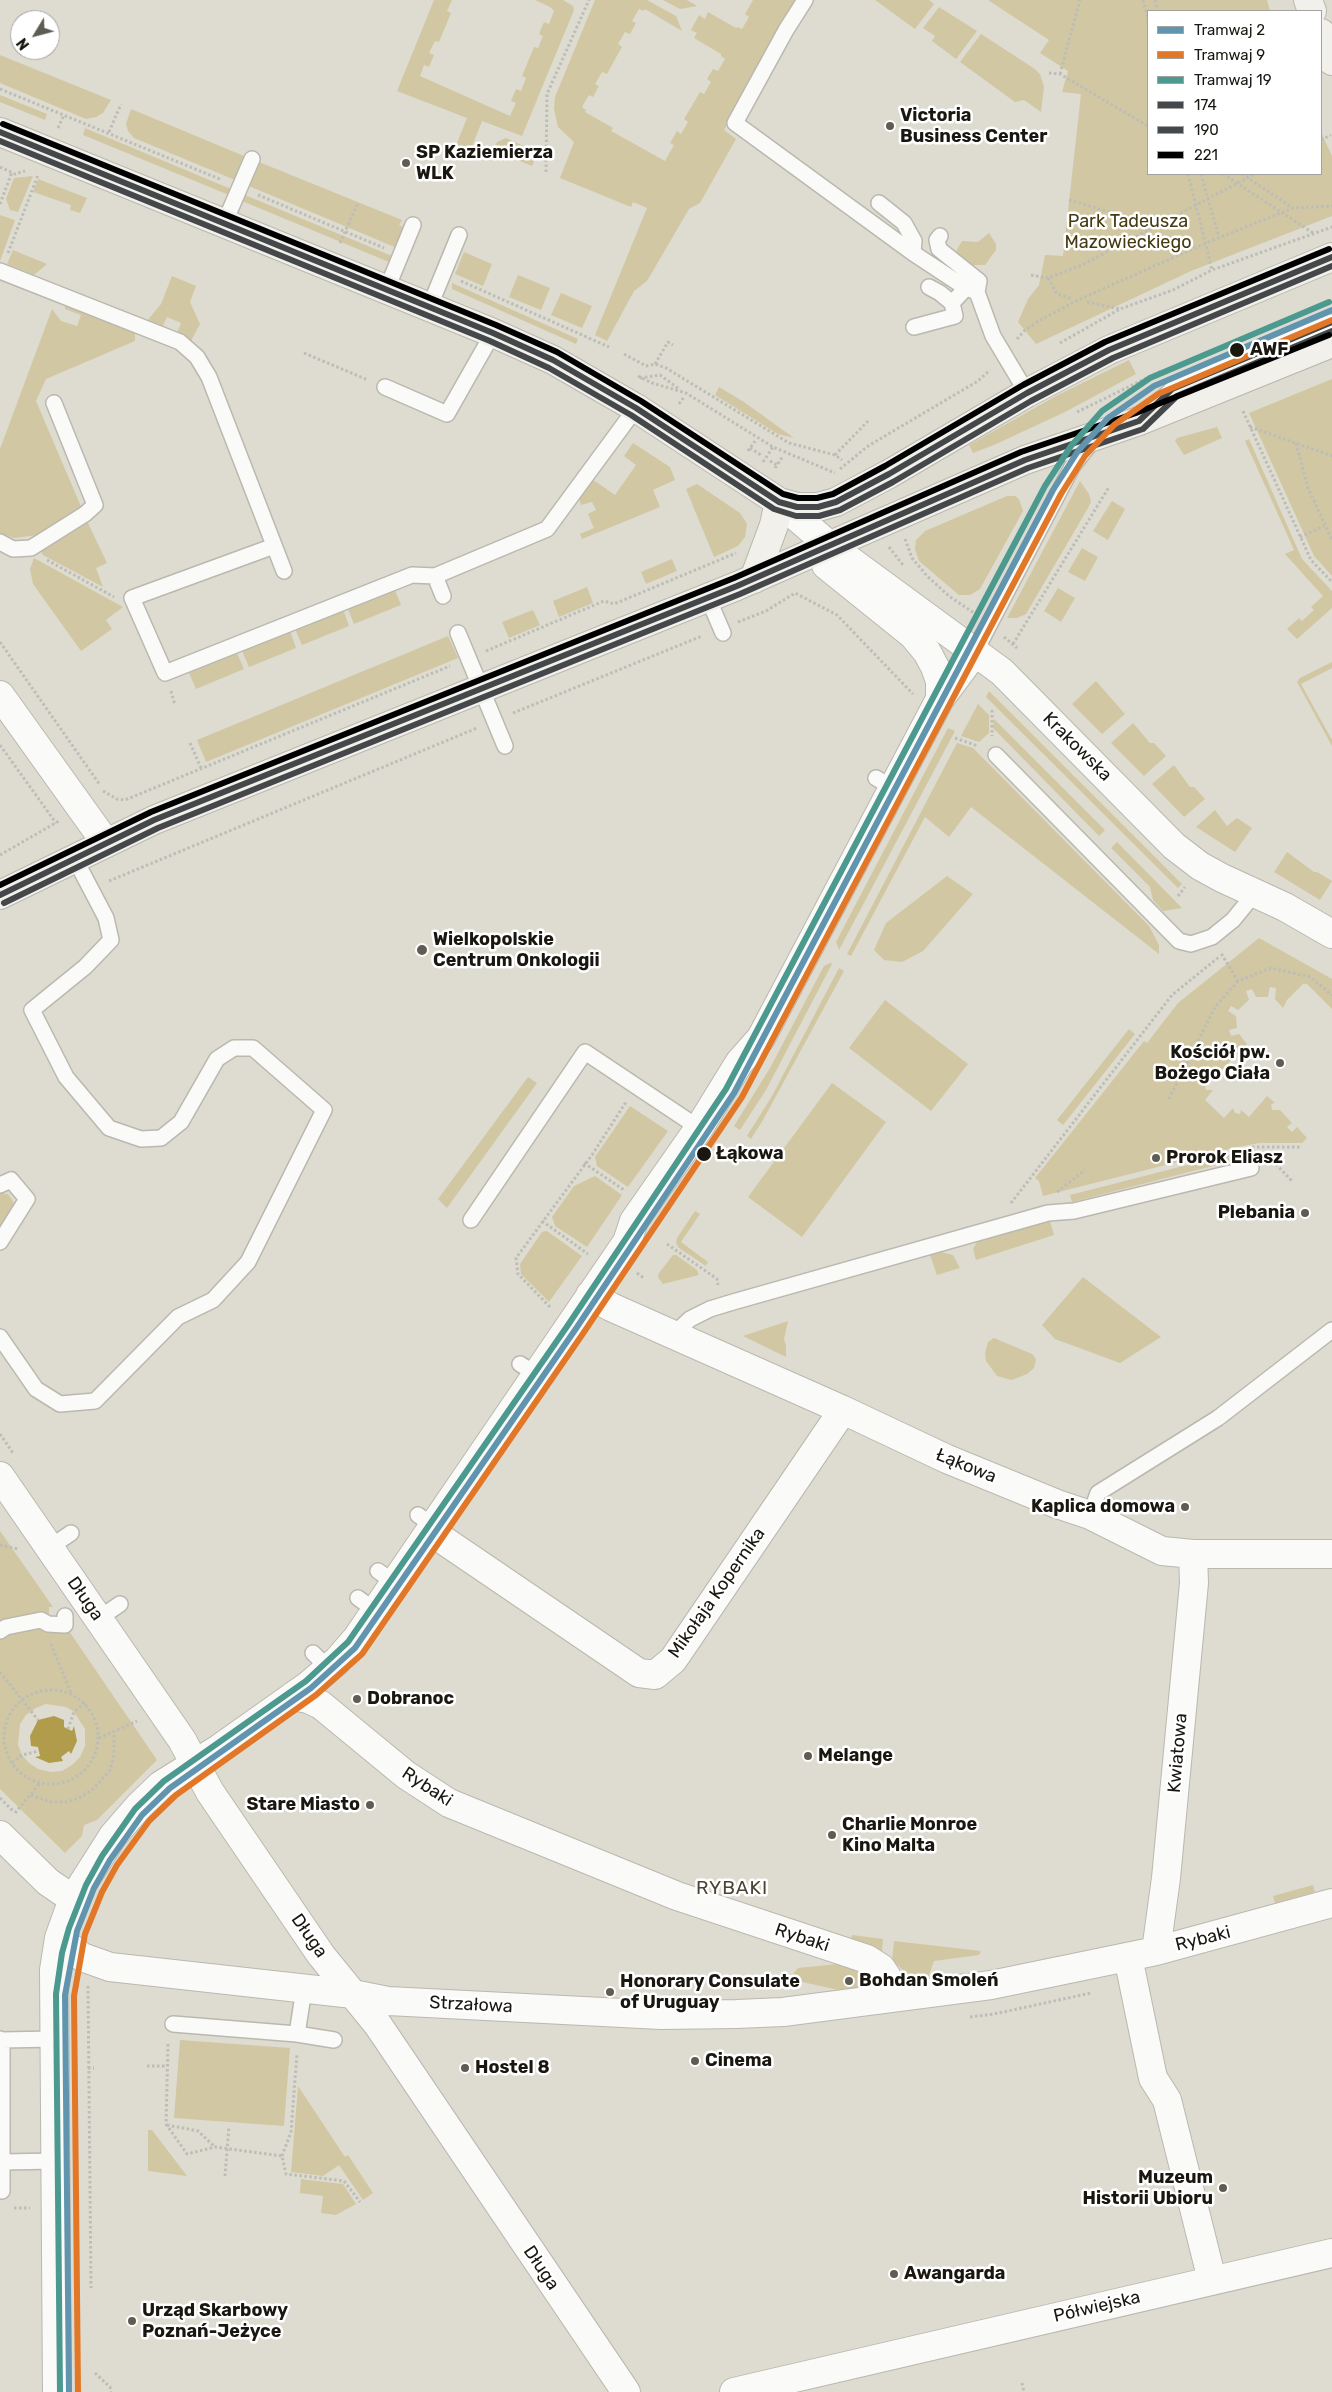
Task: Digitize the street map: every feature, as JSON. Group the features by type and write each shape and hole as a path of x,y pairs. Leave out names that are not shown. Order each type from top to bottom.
{"street":[{"path":"1322,35 1332,61"},
{"path":"5,147 42,162 224,224 493,333 553,360 636,408 778,502 820,549 913,635 927,652 940,680 927,697 766,1029 739,1063 699,1128 634,1221 626,1242 590,1295 528,1369 427,1524 367,1604 352,1646 321,1661 293,1696 161,1785 139,1806 113,1836 72,1899 59,1938 54,1970 57,2392"},
{"path":"778,502 797,507 818,507 836,502 889,474 1027,393 1109,350 1332,257"},
{"path":"0,895 154,820 482,691 754,579 1025,460 1139,421 1332,343"},
{"path":"754,579 771,534 778,502"},
{"name":"Krakowska","path":"820,549 975,652 1018,686 1174,846 1200,866 1332,934"},
{"path":"927,697 975,652"},
{"path":"0,695 106,843"},
{"name":"Łąkowa","path":"590,1295 610,1307 674,1334 947,1458 1057,1504 1090,1515 1162,1551 1193,1554 1332,1554"},
{"name":"Mikołaja Kopernika","path":"427,1524 639,1673 655,1675 673,1660 843,1410"},
{"name":"Długa","path":"0,1476 60,1540 92,1610 182,1740 210,1792 321,1955 378,2025 626,2392"},
{"name":"Kwiatowa","path":"1156,1951 1171,1832 1194,1583 1193,1554"},
{"name":"Rybaki","path":"293,1696 308,1699 321,1705 406,1775 449,1803 677,1896 868,1959 881,1968 887,1977 892,1998 991,1985 1156,1951 1332,1903"},
{"path":"0,1836 48,1882 72,1899"},
{"name":"Strzałowa","path":"59,1938 82,1957 110,1967 353,1994 388,2001 661,2015 783,2012 892,1998"},
{"path":"1128,1957 1153,2078 1167,2100 1212,2280"},
{"name":"Półwiejska","path":"740,2390 861,2352 1012,2336 1212,2280 1332,2253"}],"lane":[{"path":"805,0 786,30 734,124 914,253 972,290 993,336 1027,393"},
{"path":"224,224 252,159"},
{"path":"879,203 904,223 914,241 914,253"},
{"path":"386,291 413,224"},
{"path":"429,308 459,235"},
{"path":"940,236 937,240 939,250 979,281 972,290 952,303"},
{"path":"0,271 180,342 197,357 209,377 284,571"},
{"path":"914,327 956,316 952,303 929,287"},
{"path":"1139,421 1172,389 1332,322"},
{"path":"385,388 446,414 493,333"},
{"path":"0,542 14,549 31,548 85,514 95,505 54,403"},
{"path":"274,546 132,598 165,673 412,575 435,576 547,529 636,408"},
{"path":"975,652 1072,467 1098,435"},
{"path":"435,576 443,596"},
{"path":"708,598 722,631"},
{"path":"458,633 505,746"},
{"path":"996,755 1179,941 1192,944 1212,937 1233,920 1255,893"},
{"path":"0,1337 36,1389 60,1404 95,1402 178,1317 213,1300 248,1262 324,1110 253,1048 234,1048 217,1059 182,1122 162,1138 141,1139 110,1128 66,1077 32,1010 85,967 111,940 106,918 75,859"},
{"path":"471,1220 584,1052 699,1128"},
{"path":"674,1334 690,1318 722,1306 1048,1213 1074,1211 1251,1168"},
{"path":"0,1185 11,1180 27,1200 0,1242"},
{"path":"1090,1515 1098,1493 1218,1418 1332,1330"},
{"path":"0,1631 6,1627 41,1620 48,1624 65,1625 92,1610"},
{"path":"297,2034 304,1989"},
{"path":"173,2024 297,2034 334,2040"},
{"path":"2,2191 1,2039 55,2039"},
{"path":"3,2162 56,2161"}],"path":[{"path":"546,172 547,94 589,0"},
{"path":"1060,74 1080,0"},
{"path":"1143,0 1147,15"},
{"path":"1049,72 1060,74 1147,125"},
{"path":"0,89 109,132 400,255"},
{"path":"109,132 121,104"},
{"path":"0,271 36,177 40,172 42,162 64,114"},
{"path":"1322,140 1331,135"},
{"path":"0,167 5,147"},
{"path":"5,147 15,174 29,170"},
{"path":"0,204 5,147"},
{"path":"1188,175 1212,270"},
{"path":"1201,175 1219,237"},
{"path":"1225,175 1314,234"},
{"path":"1244,175 1293,208"},
{"path":"1031,275 1048,278 1082,265 1253,175"},
{"path":"1069,200 1157,226"},
{"path":"330,268 358,203"},
{"path":"1054,347 1120,309 1188,284 1212,270 1332,227"},
{"path":"444,273 609,347"},
{"path":"1048,278 1057,294 1072,298"},
{"path":"1087,302 1120,309"},
{"path":"655,364 668,342 673,345"},
{"path":"304,353 385,388"},
{"path":"624,354 646,366 655,364 666,368 788,445 836,455 842,460"},
{"path":"1068,417 1164,369"},
{"path":"633,374 652,383 679,389"},
{"path":"689,388 692,384"},
{"path":"678,407 684,397"},
{"path":"1243,410 1311,560 1332,582"},
{"path":"836,455 869,420"},
{"path":"1250,426 1332,456"},
{"path":"760,432 762,428"},
{"path":"754,441 749,450 760,455"},
{"path":"1296,443 1313,502 1332,540"},
{"path":"762,463 772,447"},
{"path":"773,470 783,456"},
{"path":"770,461 777,465"},
{"path":"1013,644 1109,487"},
{"path":"1313,502 1318,500"},
{"path":"1300,536 1324,526"},
{"path":"900,532 912,558 927,576 949,596 973,611 978,618"},
{"path":"31,548 43,558 120,600 132,598"},
{"path":"0,642 85,761 102,790 109,796 126,800 604,601 614,604 739,552"},
{"path":"89,884 109,881 494,721 722,631 766,610 795,593 837,615 927,697"},
{"path":"190,742 201,768"},
{"path":"0,745 56,823"},
{"path":"0,855 109,796"},
{"path":"1178,896 1188,882"},
{"path":"989,1230 1172,995 1222,955"},
{"path":"1228,963 1238,981"},
{"path":"1169,1099 1215,1007 1238,981 1271,968 1310,976 1332,995"},
{"path":"552,1308 518,1274 516,1258 592,1155 628,1097"},
{"path":"1258,1145 1292,1181"},
{"path":"1051,1196 1085,1170"},
{"path":"668,1244 717,1279 722,1306"},
{"path":"583,1260 593,1246"},
{"path":"14,1542 24,1556"},
{"path":"0,1545 19,1549"},
{"path":"41,1620 72,1694"},
{"path":"0,1672 38,1720"},
{"path":"59,1690 72,1694 85,1704 97,1725 99,1738 93,1758 80,1775 68,1782 40,1783 29,1778 12,1763 6,1749 4,1735 6,1722 22,1700 33,1693 59,1690"},
{"path":"68,1729 74,1712 85,1704"},
{"path":"131,1713 142,1729"},
{"path":"99,1738 137,1721"},
{"path":"31,1796 50,1802 67,1802 93,1790 110,1770 114,1755 114,1732"},
{"path":"0,1744 6,1749"},
{"path":"12,1763 22,1755 39,1751"},
{"path":"15,1813 40,1783"},
{"path":"0,1798 22,1820"},
{"path":"91,2288 88,1984 92,1979"},
{"path":"966,2017 994,2014 1093,1993"},
{"path":"173,2024 168,2026 166,2124 187,2154 215,2147 282,2156"},
{"path":"297,2034 291,2132 282,2156 286,2174 344,2181 360,2202"},
{"path":"147,2066 167,2066"},
{"path":"88,2068 94,2068"},
{"path":"166,2124 198,2132 215,2147"},
{"path":"224,2176 229,2126"},
{"path":"9,2208 34,2208"},
{"path":"95,2373 110,2387 111,2392"},
{"path":"1022,2383 1024,2392"}],"green space":[{"path":"434,0 452,0 447,11 451,13 439,42 435,41 429,53 434,55 429,67 424,65 420,76 510,116 516,103 511,101 516,89 521,91 526,78 522,76 534,47 538,48 543,36 539,34 544,22 549,24 554,11 535,0 563,0 573,6 574,10 522,136 482,121 469,154 455,148 467,118 397,91"},
{"path":"595,0 647,0 676,16 682,31 645,9 643,11 639,9 632,21 636,23 630,34 625,32 618,44 622,47 607,74 602,72 595,84 599,86 593,97 589,95 582,107 586,110 585,112 613,128 611,131 665,161 674,145 670,143 677,131 681,134 688,122 684,119 700,92 704,94 711,82 707,79 713,69 718,71 725,59 721,54 694,38 697,33 691,30 699,15 705,19 708,12 736,28 742,29 749,17 745,14 753,0 798,0 724,130 736,139 700,203 689,209 647,281 634,291 607,341 595,335 647,208 633,202 631,207 560,178 574,142 558,127 554,109 555,97"},
{"path":"663,0 687,0 697,6 680,9"},
{"path":"875,0 929,0 934,4 915,29"},
{"name":"Park Tadeusza Mazowieckiego","path":"988,0 1267,0 1270,10 1147,10 1147,175 1322,175 1322,134 1332,156 1332,216 1191,271 1036,344 1018,322 1028,299 1039,285 1045,255 1063,256 1081,94 1062,92 1068,71 1040,53 1049,40"},
{"path":"939,7 977,31 956,59 932,41 935,36 923,28"},
{"path":"981,34 1040,74 1044,87 1041,112 1024,100 1015,102 960,62"},
{"path":"0,55 111,100 103,113 86,119 0,83"},
{"path":"0,95 47,114 45,120 0,102"},
{"path":"131,109 244,156 235,180 134,138 128,131 126,124"},
{"path":"85,128 231,189 229,195 83,135"},
{"path":"506,138 533,150 536,157 532,166 493,150 497,142"},
{"path":"259,162 402,220 399,225 405,228 397,248 249,186"},
{"path":"33,176 18,212 10,210 6,199 14,178"},
{"path":"38,179 87,198 80,213 70,210 71,205 33,192"},
{"path":"245,195 392,256 389,262 242,201"},
{"path":"0,215 15,220 0,261"},
{"path":"989,233 996,244 996,250 985,265 973,265 955,253 962,241 978,242"},
{"path":"13,250 47,264 34,275 7,264"},
{"path":"464,252 492,264 483,286 455,274"},
{"path":"518,275 550,288 541,310 509,297"},
{"path":"172,276 196,286 190,302 200,324 191,341 177,333 181,323 167,317 162,327 147,321 161,304"},
{"path":"452,283 578,339 576,344 452,289"},
{"path":"561,293 592,306 582,328 551,315"},
{"path":"66,303 135,332 135,341 46,379 36,401 82,509 39,535 14,538 0,533 0,449 52,309 61,321 77,326 81,315 65,309"},
{"path":"1129,360 1136,374 1065,412 973,453 969,445 1056,396"},
{"path":"1332,379 1332,576 1314,556 1249,413"},
{"path":"719,387 744,402 794,438 778,434 715,395"},
{"path":"1217,427 1222,438 1184,455 1175,441 1177,438"},
{"path":"1249,439 1302,559 1332,591 1332,608 1297,639 1287,629 1299,618 1302,621 1314,610 1311,607 1323,596 1285,554 1294,550 1245,441"},
{"path":"633,443 670,467 675,480 653,490 660,507 582,539 580,534 594,528 588,514 596,510 592,502 581,505 579,497 590,482 595,481 615,495 636,465 624,456"},
{"path":"1080,481 1089,494 1091,502 1088,508 1026,614 1017,618 1007,618"},
{"path":"697,484 740,513 747,524 745,537 738,546 714,557 686,489"},
{"path":"1007,496 1015,496 1019,499 1023,511 980,589 970,595 959,595 919,561 915,549 916,540 925,531"},
{"path":"1112,501 1125,509 1108,540 1093,531"},
{"path":"87,521 107,563 96,568 103,587 43,555 40,550"},
{"path":"1082,548 1098,557 1085,581 1068,572"},
{"path":"34,558 123,607 106,620 112,629 81,651 33,584 30,569"},
{"path":"672,559 677,571 646,584 641,572"},
{"path":"587,587 593,603 559,617 553,601"},
{"path":"394,588 401,605 354,624 347,607"},
{"path":"1058,588 1075,598 1061,622 1044,611"},
{"path":"343,609 349,626 302,645 295,629"},
{"path":"533,610 540,625 509,638 502,622"},
{"path":"290,631 296,648 249,667 242,651"},
{"path":"448,636 458,658 206,762 197,740"},
{"path":"237,653 244,669 196,689 189,673"},
{"path":"1332,662 1332,668 1301,684 1332,740 1332,746 1297,682 1300,678"},
{"path":"1096,681 1125,714 1102,734 1072,704"},
{"path":"989,691 1182,884 1178,888 986,697"},
{"path":"978,704 989,715 989,733 979,742 961,736"},
{"path":"994,719 1105,830 1099,836 993,728"},
{"path":"1133,723 1150,743 1154,743 1166,756 1144,776 1111,743"},
{"path":"948,728 955,731 839,950 836,942"},
{"path":"957,743 973,748 1149,926 1159,945 1159,954 971,807 949,837 925,817 851,956 847,954"},
{"path":"1174,765 1190,787 1194,787 1205,799 1184,817 1152,784"},
{"path":"1215,810 1227,826 1237,818 1252,828 1235,852 1196,827"},
{"path":"1117,842 1182,908 1163,911 1153,900 1150,887 1111,848"},
{"path":"1287,852 1314,872 1332,881 1320,900 1274,872"},
{"path":"947,876 973,894 923,951 902,962 884,960 874,950 886,923"},
{"path":"1259,938 1332,979 1332,1009 1307,984 1303,984 1287,1000 1283,1008 1275,999 1276,988 1270,987 1268,997 1256,997 1252,989 1246,991 1249,1000 1238,1010 1231,1006 1228,1011 1236,1016 1237,1028 1229,1030 1231,1036 1239,1034 1247,1044 1205,1085 1206,1090 1213,1090 1205,1100 1224,1118 1233,1108 1235,1113 1240,1114 1241,1110 1249,1117 1267,1096 1275,1103 1271,1104 1272,1110 1280,1110 1292,1123 1287,1127 1292,1132 1297,1127 1307,1138 1302,1143 1259,1143 1233,1148 1043,1196 1039,1181 1035,1178 1144,1041 1147,1043 1178,1003"},
{"path":"832,964 766,1090 740,1130 734,1126 770,1068 824,966"},
{"path":"839,968 844,971 751,1139 747,1136 772,1096"},
{"path":"885,1000 968,1064 931,1111 849,1048"},
{"path":"1129,1029 1135,1034 1063,1125 1057,1120"},
{"path":"528,1077 537,1083 447,1208 438,1199"},
{"path":"832,1083 886,1122 802,1237 748,1197"},
{"path":"630,1106 668,1131 628,1187 597,1166 595,1157"},
{"path":"1234,1153 1236,1160 1072,1202 1070,1195"},
{"path":"595,1176 622,1195 587,1247 555,1226 552,1217 574,1186"},
{"path":"0,1193 8,1194 14,1203 0,1229"},
{"path":"695,1211 700,1214 681,1242 708,1262 706,1266 679,1248 676,1243 677,1238"},
{"path":"1050,1221 1054,1235 976,1260 973,1249 977,1242"},
{"path":"547,1231 582,1256 549,1302 521,1274 520,1264 542,1232"},
{"path":"941,1252 953,1255 960,1268 937,1275 930,1255"},
{"path":"673,1255 676,1255 697,1270 699,1275 663,1284 658,1277 659,1273"},
{"path":"1083,1277 1161,1337 1120,1363 1055,1339 1042,1325"},
{"path":"788,1321 784,1339 786,1357 743,1336"},
{"path":"994,1338 1032,1354 1036,1359 1034,1368 1027,1374 1012,1380 997,1376 986,1361 985,1353 988,1342"},
{"path":"0,1531 53,1607 49,1607 49,1619 56,1631 69,1631 157,1760 97,1820 84,1825 82,1836 65,1853 0,1789","holes":["46,1704 66,1707 74,1712 85,1729 85,1746 80,1757 62,1771 50,1772 38,1769 22,1755 18,1745 20,1724 26,1715"]},
{"path":"1313,1885 1315,1892 1275,1903 1273,1896"},
{"path":"852,1935 883,1939 882,1952 850,1945"},
{"path":"894,1941 981,1951 979,1955 934,1961 928,1978 917,1978 906,1973 892,1960"},
{"path":"848,1963 873,1978 870,1988 852,1993 798,1981 793,1974 798,1968"},
{"path":"180,2040 290,2048 284,2126 174,2118"},
{"path":"298,2086 345,2157 348,2155 373,2193 363,2200 339,2165 323,2176 291,2172"},
{"path":"148,2130 152,2130 187,2176 148,2171"},
{"path":"301,2179 343,2184 356,2204 336,2215 321,2213 323,2196 300,2193"}],"shaded area":[{"path":"54,1716 64,1720 64,1727 72,1731 74,1726 77,1741 71,1754 69,1751 61,1757 63,1761 49,1763 35,1757 40,1756 38,1747 31,1746 30,1736 38,1720"}],"tram line":[{"name":"19","path":"60,2392 56,1994 62,1953 69,1928 86,1885 102,1856 135,1809 164,1781 306,1681 348,1642 568,1325 726,1089 1045,486 1071,446 1102,411 1150,378 1329,302"},
{"name":"2","path":"69,2392 65,1995 77,1931 94,1888 110,1860 142,1815 170,1788 311,1688 355,1648 575,1330 734,1093 1053,490 1078,451 1108,418 1154,386 1332,310"},
{"name":"9","path":"78,2392 74,1996 85,1934 102,1892 117,1865 149,1821 176,1795 316,1695 362,1654 582,1335 742,1097 1061,494 1085,456 1114,425 1158,394 1332,320"}],"transit line":[{"name":"221","path":"3,124 496,325 557,352 641,401 783,494 798,498 817,498 833,494 885,466 1023,385 1105,342 1329,249"},
{"name":"174","path":"0,132 493,333 553,360 636,408 779,502 797,507 818,507 836,502 889,474 1027,393 1109,350 1332,257"},
{"name":"190","path":"0,141 490,341 549,368 631,415 774,509 796,516 819,516 840,510 893,482 1031,401 1113,358 1332,266"},
{"name":"174","path":"0,895 154,820 737,586 1025,460 1139,421 1172,389 1332,322"},
{"name":"190","path":"4,903 158,828 740,594 1028,468 1143,429 1177,396 1332,331"},
{"name":"221","path":"0,885 151,812 734,578 1021,452 1136,413 1329,335"}],"place":[{"name":"Victoria Business Center","path":"890,126"},
{"name":"SP Kaziemierza WLK","path":"406,163"},
{"name":"AWF","path":"1237,350"},
{"name":"Wielkopolskie Centrum Onkologii","path":"422,950"},
{"name":"Kościół pw. Bożego Ciała","path":"1280,1063"},
{"name":"Łąkowa","path":"704,1154"},
{"name":"Prorok Eliasz","path":"1156,1158"},
{"name":"Plebania","path":"1305,1213"},
{"name":"Kaplica domowa","path":"1185,1507"},
{"name":"Dobranoc","path":"357,1699"},
{"name":"Melange","path":"808,1756"},
{"name":"Stare Miasto","path":"370,1805"},
{"name":"Charlie Monroe Kino Malta","path":"832,1835"},
{"name":"Bohdan Smoleń","path":"849,1981"},
{"name":"Honorary Consulate of Uruguay","path":"610,1992"},
{"name":"Cinema","path":"695,2061"},
{"name":"Hostel 8","path":"465,2068"},
{"name":"Muzeum Historii Ubioru","path":"1223,2188"},
{"name":"Awangarda","path":"894,2274"},
{"name":"Urząd Skarbowy Poznań-Jeżyce","path":"132,2321"}],"district":[{"name":"RYBAKI","path":"732,1889"}]}
